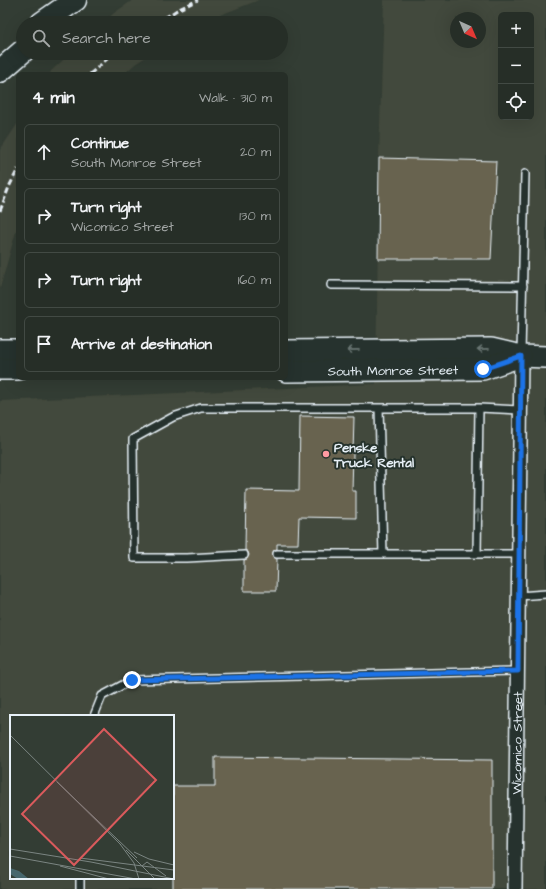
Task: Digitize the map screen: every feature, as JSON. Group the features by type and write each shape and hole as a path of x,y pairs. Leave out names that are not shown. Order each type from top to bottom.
{"highway":[{"path":"52,16 75,0"},
{"path":"64,16 81,0"},
{"path":"0,52 16,41"},
{"path":"0,71 16,57"}],"main road":[{"name":"South Monroe Street","path":"288,351 491,349 521,356 546,356"},
{"path":"0,350 16,350"},
{"name":"South Monroe Street","path":"288,371 483,369 521,356"},
{"path":"0,369 16,369"}],"street":[{"name":"Wicomico Street","path":"515,889 521,356"}],"lane":[{"path":"521,356 525,174"},
{"path":"331,285 523,286"},
{"path":"244,555 188,558 134,558 133,440 173,418 201,408 479,408 521,410"},
{"path":"380,408 383,554"},
{"path":"477,554 479,408"},
{"path":"277,554 519,554"},
{"path":"518,596 546,594"},
{"path":"94,715 102,696 132,680 518,671"}],"shaded area":[{"path":"133,0 259,0 217,16 111,16"},
{"path":"384,0 546,0 546,889 0,889 0,401 376,384 379,158"},
{"path":"63,60 141,60 126,72 51,71"},
{"path":"16,126 16,231 0,288 0,150"}],"building":[{"path":"379,158 496,161 491,259 378,259"},
{"path":"300,416 354,417 352,491 356,491 356,518 299,517 298,544 277,544 277,549 273,552 273,557 277,559 276,591 244,591 244,560 247,559 249,555 245,550 246,490 299,491"},
{"path":"215,757 492,760 492,889 173,889 174,786 215,786"}],"railway":[{"path":"168,16 198,0"},
{"path":"92,72 106,60"},
{"path":"0,211 16,173"}],"place":[{"name":"Penske Truck Rental","path":"326,454"}],"route":[{"path":"132,680 518,671 521,356 483,369"}]}
